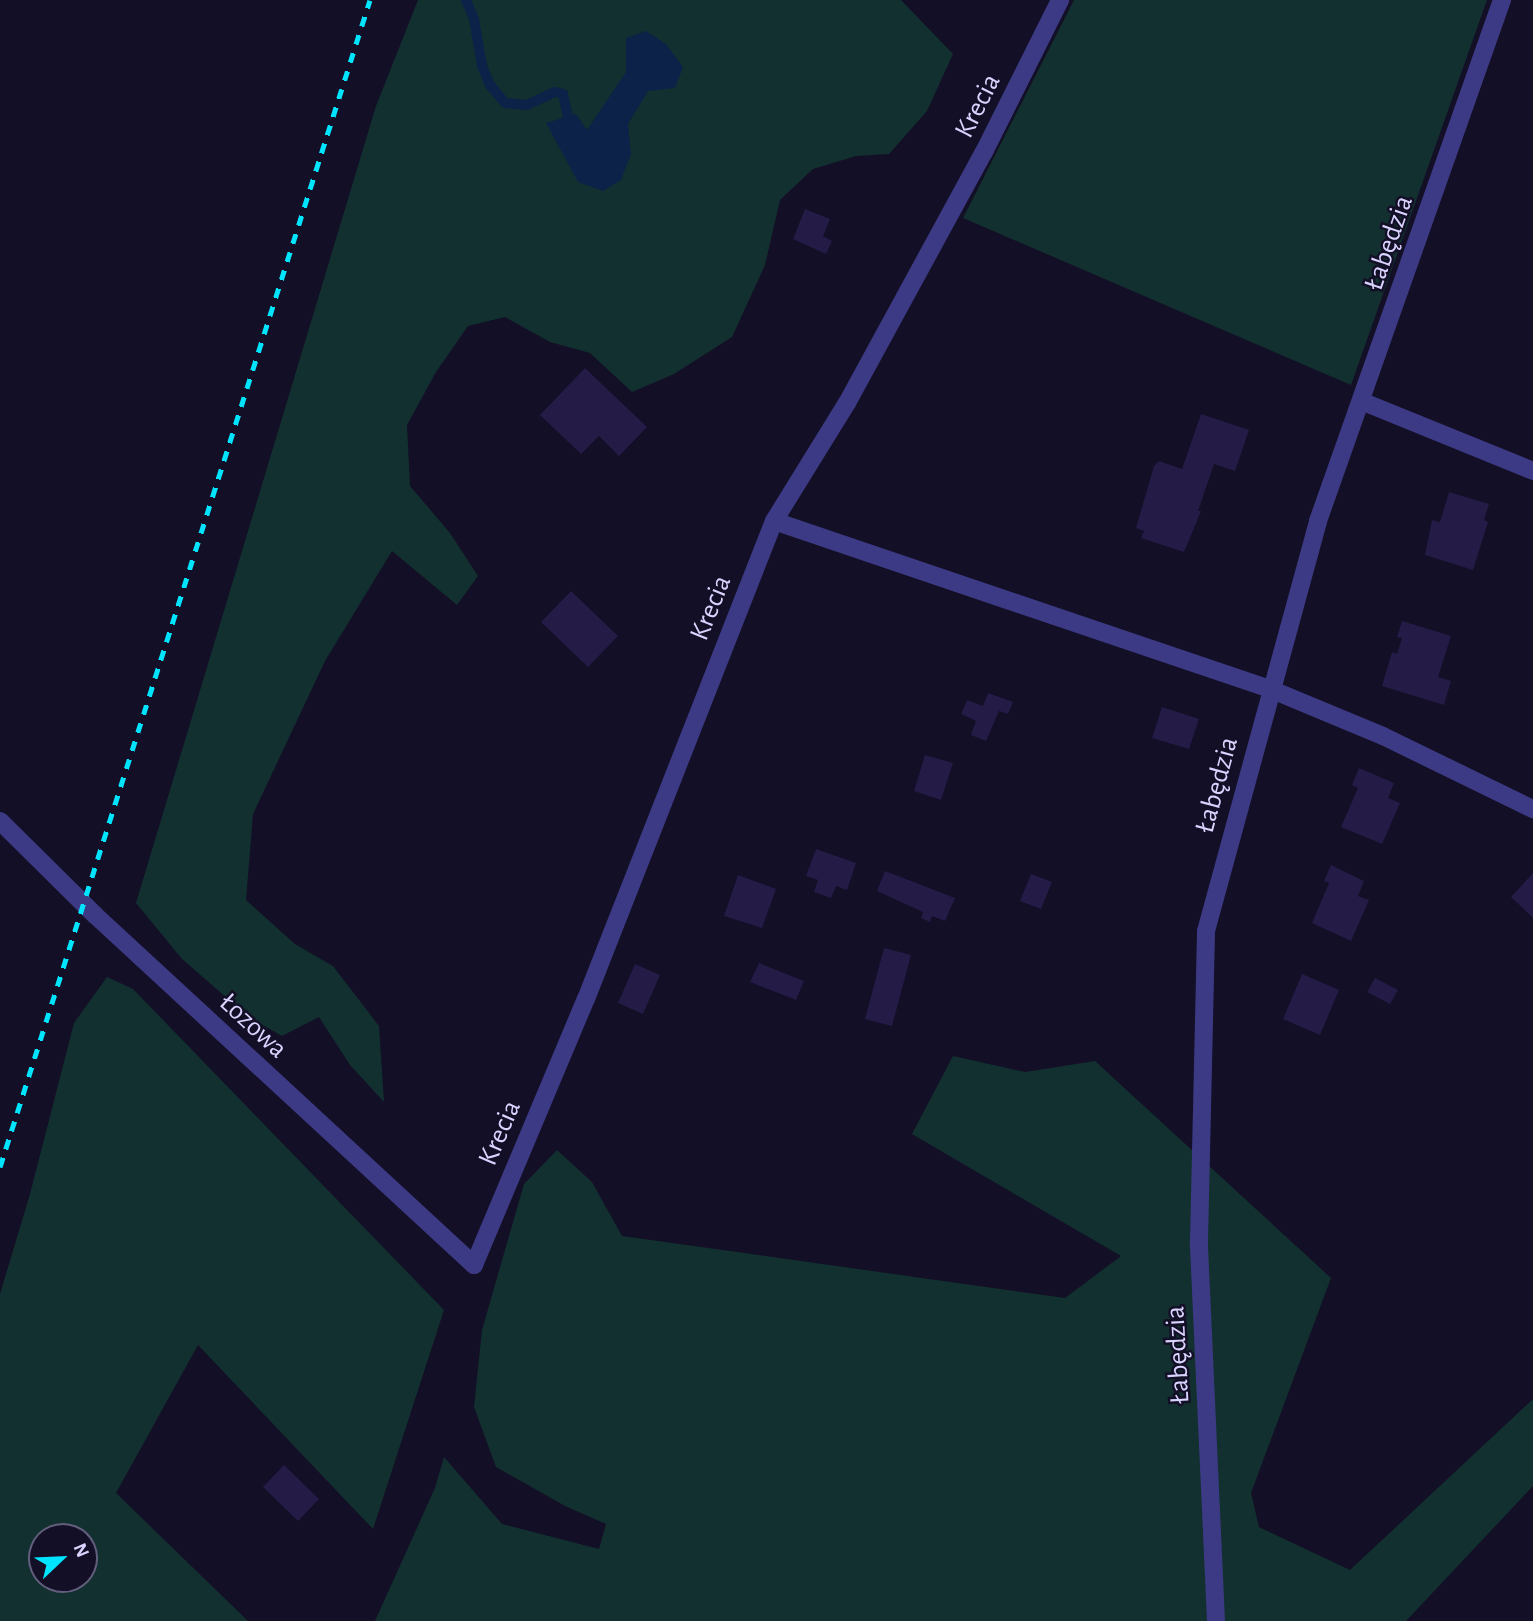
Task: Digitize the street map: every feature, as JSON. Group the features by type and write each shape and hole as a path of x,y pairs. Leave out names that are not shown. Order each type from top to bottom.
{"street":[{"name":"Krecia","path":"474,1265 586,999 774,521 847,403 984,152 1060,0"},
{"name":"Łabędzia","path":"1216,1621 1199,1241 1206,931 1318,521 1502,0"},
{"path":"1361,401 1533,471"},
{"path":"774,521 1270,689 1383,736 1533,809"},
{"name":"Łozowa","path":"0,821 95,915 474,1265"}],"green space":[{"path":"418,0 901,0 953,54 927,111 889,154 856,156 813,169 780,200 765,265 732,337 674,374 632,392 590,353 550,342 505,317 468,326 436,372 407,425 410,486 450,533 478,576 457,605 392,551 325,661 253,814 246,900 295,944 333,966 379,1026 384,1102 350,1065 319,1017 282,1036 250,1018 182,959 136,903 376,106"},
{"path":"1074,0 1487,0 1351,385 963,218"},
{"path":"107,977 133,989 444,1310 373,1529 198,1345 116,1493 248,1621 0,1621 0,1294 30,1194 74,1023"},
{"path":"953,1056 1025,1072 1095,1061 1331,1278 1251,1493 1259,1527 1350,1570 1533,1399 1533,1486 1406,1621 375,1621 435,1488 444,1457 502,1524 599,1549 606,1524 565,1506 496,1467 474,1407 482,1330 524,1184 557,1150 592,1182 622,1236 1065,1298 1121,1256 912,1134"}],"water":[{"path":"646,31 666,44 683,67 675,88 648,91 628,124 631,154 621,180 603,191 578,182 546,123 576,114 587,130 626,72 626,38"}],"building":[{"path":"805,209 830,219 823,236 832,241 826,254 793,239"},
{"path":"585,368 647,427 619,456 599,436 581,454 540,415"},
{"path":"1201,414 1249,430 1235,471 1214,464 1198,511 1201,511 1184,552 1141,538 1144,531 1136,528 1154,466 1159,461 1182,469"},
{"path":"1449,492 1489,504 1484,520 1488,522 1473,570 1425,555 1432,520 1440,522"},
{"path":"571,591 618,636 588,667 541,622"},
{"path":"1402,621 1451,636 1438,677 1451,681 1444,705 1382,686 1392,652 1397,654 1402,638 1397,637"},
{"path":"988,693 1013,702 1008,714 999,711 986,741 971,735 976,721 961,714 967,700 983,706"},
{"path":"1162,707 1199,719 1189,749 1152,738"},
{"path":"925,755 953,763 941,800 914,791"},
{"path":"1359,768 1394,783 1388,798 1400,803 1382,844 1341,827 1358,788 1352,785"},
{"path":"816,849 856,863 847,890 836,886 831,898 814,892 818,880 806,876"},
{"path":"1331,865 1364,881 1358,896 1369,900 1351,941 1312,923 1329,883 1324,881"},
{"path":"885,871 955,898 945,921 932,916 930,922 921,918 923,912 877,891"},
{"path":"1533,873 1533,918 1511,897"},
{"path":"1031,874 1052,882 1041,909 1020,901"},
{"path":"738,875 776,889 762,928 724,916"},
{"path":"884,948 911,955 892,1026 865,1019"},
{"path":"759,963 804,981 796,1000 750,982"},
{"path":"635,964 660,975 643,1014 618,1003"},
{"path":"1302,974 1339,990 1320,1035 1283,1019"},
{"path":"1375,978 1398,990 1390,1004 1367,992"},
{"path":"284,1465 319,1499 298,1521 263,1487"}],"waterway":[{"path":"466,0 474,19 482,66 490,85 505,103 527,105 555,92 563,94 568,117"}],"railway":[{"path":"0,1167 370,0"}]}
